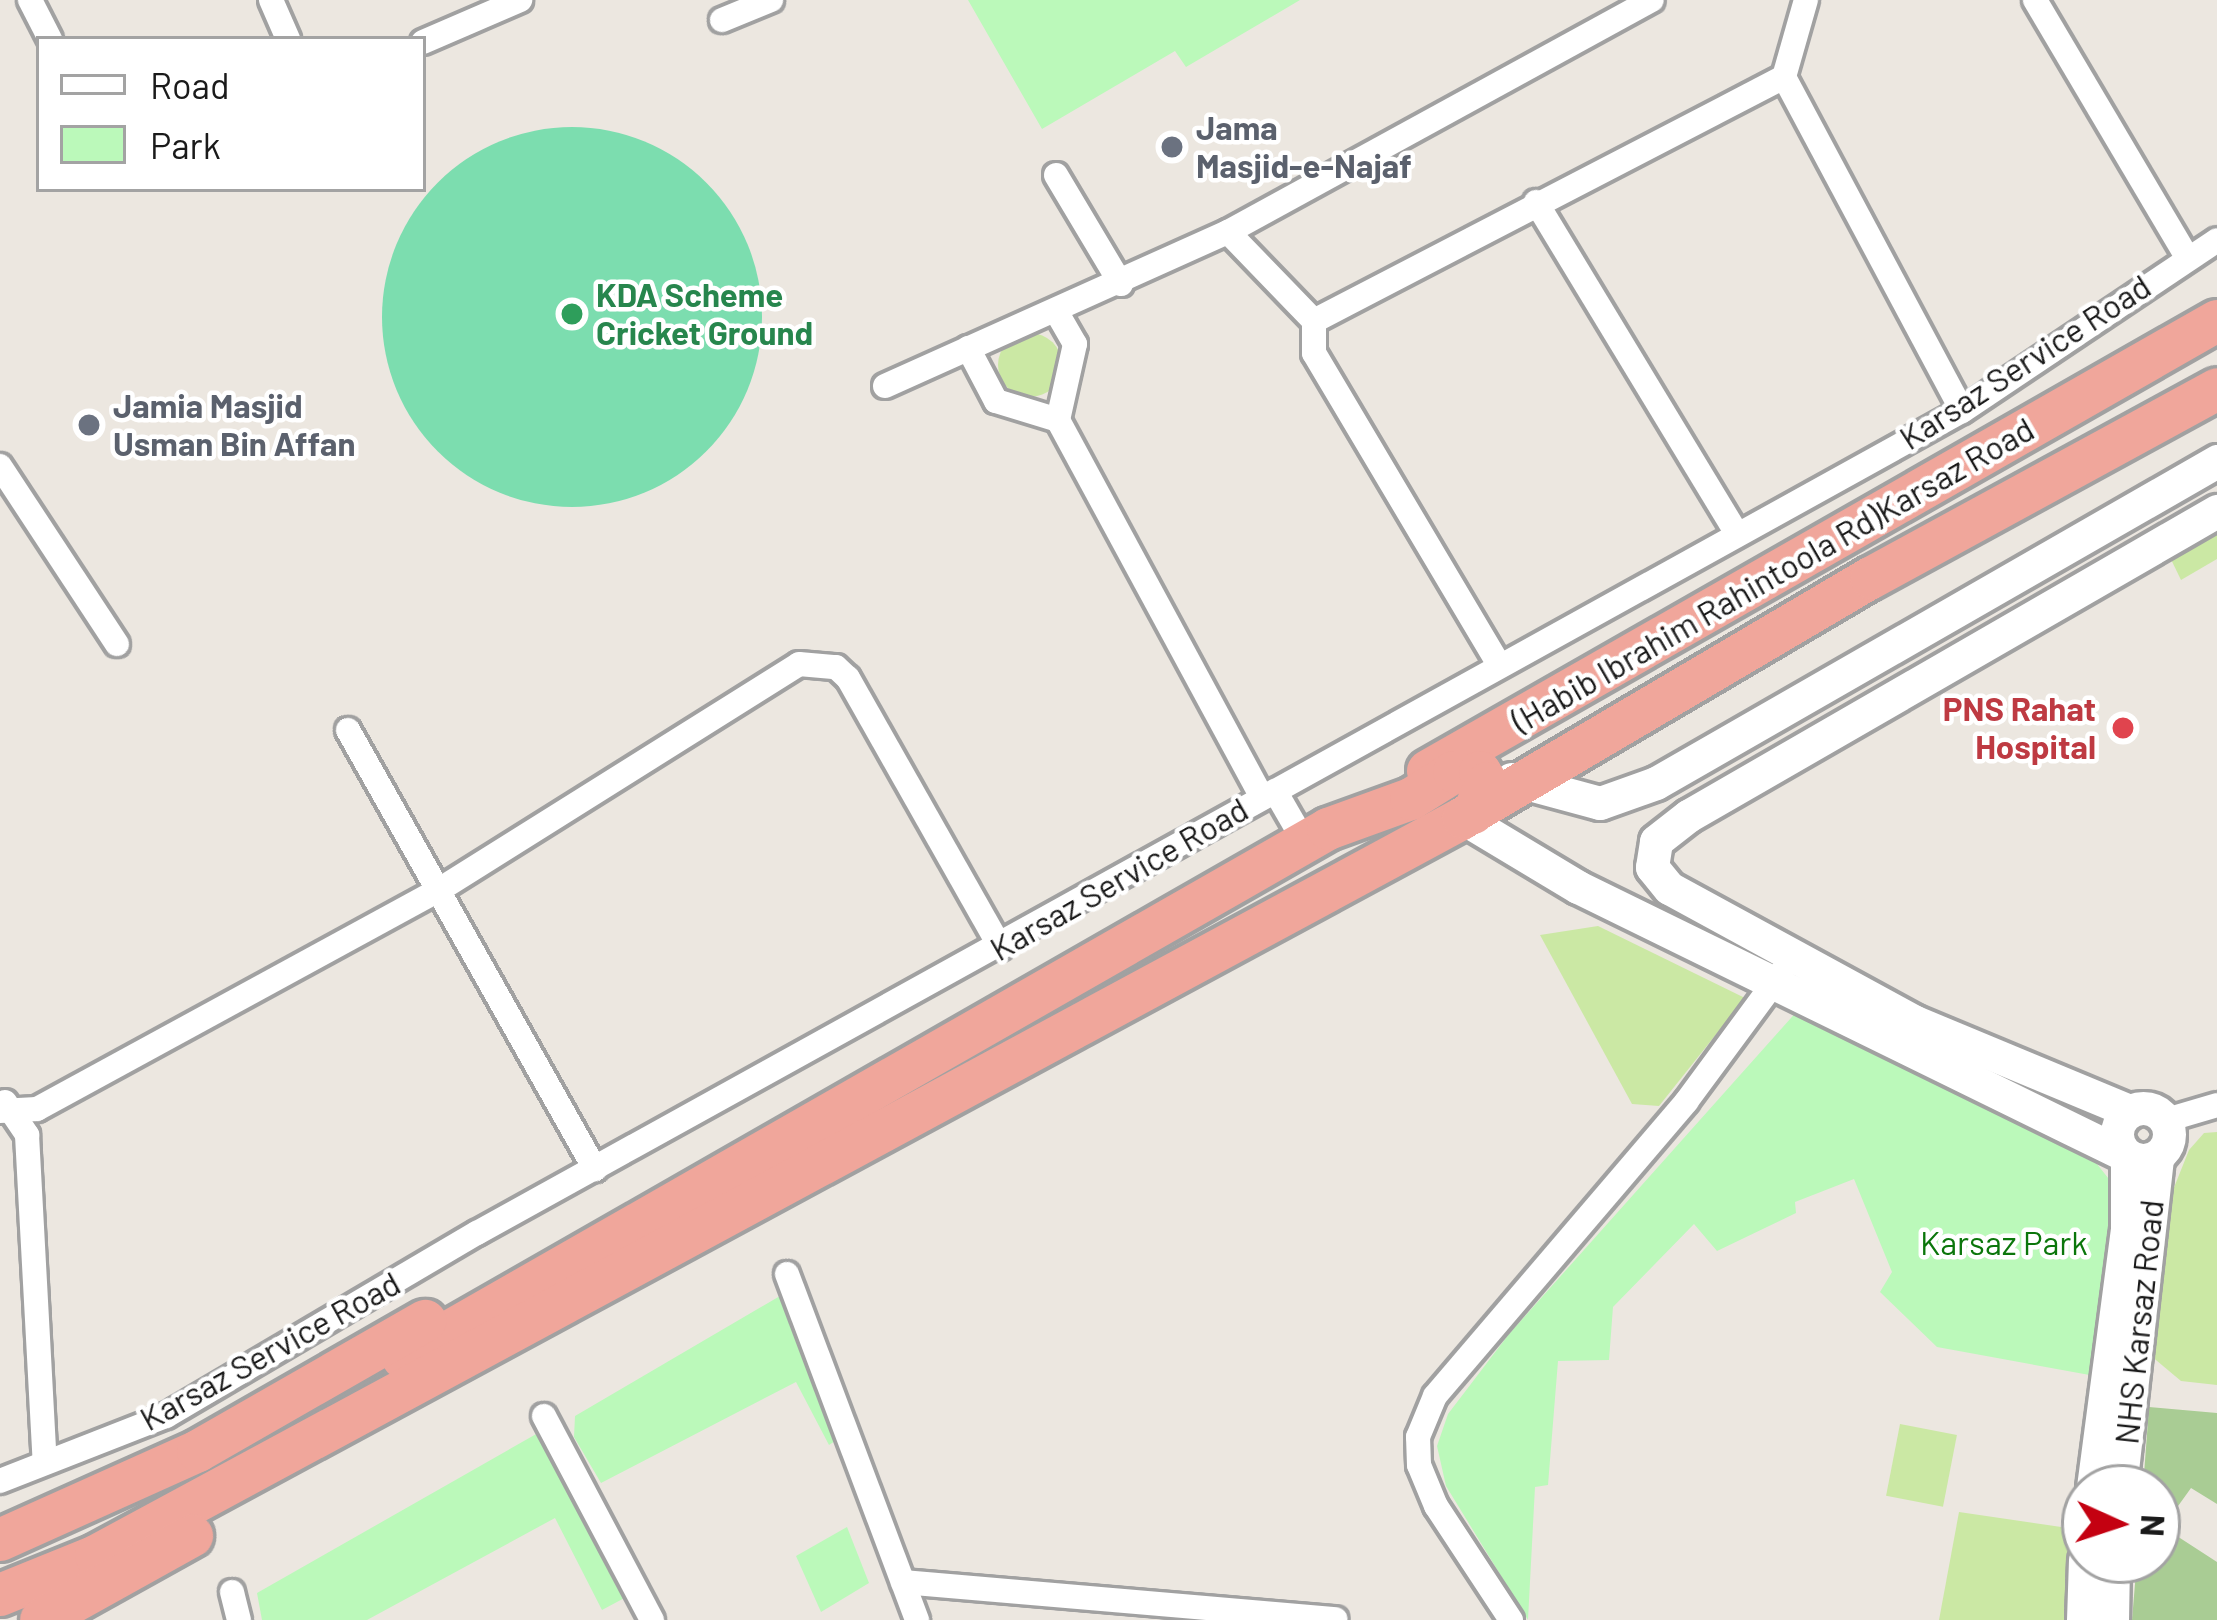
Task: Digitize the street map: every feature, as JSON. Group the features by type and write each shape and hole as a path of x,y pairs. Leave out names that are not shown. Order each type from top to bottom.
{"highway":[{"name":"(Habib Ibrahim Rahintoola Rd)Karsaz Road","path":"1316,836 2217,321"},
{"path":"0,1594 97,1556 665,1251 1472,801 1524,782 1871,578 2217,389"},
{"path":"0,1572 334,1400 679,1194 1316,836 1411,799 1454,772 1472,801"},
{"path":"0,1540 166,1468 604,1222 679,1194"},
{"path":"41,1620 501,1358 665,1251"}],"street":[{"path":"30,0 48,36"},
{"path":"271,0 287,36"},
{"path":"426,41 520,0"},
{"path":"722,20 771,0"},
{"path":"885,386 1121,284 1228,232 1652,0"},
{"path":"1806,0 1784,77 1962,411"},
{"path":"2035,0 2186,255"},
{"path":"1314,321 1784,77"},
{"path":"1055,176 1121,284"},
{"path":"1536,202 1737,534"},
{"path":"1228,232 1314,321 1314,353 1499,664"},
{"name":"Karsaz Service Road","path":"0,1481 166,1416 595,1169 1001,948 1499,664 1962,411 2186,255 2217,240"},
{"path":"1056,311 1075,344 1058,420 1269,794 1316,836"},
{"path":"968,348 996,400 1058,420"},
{"path":"1524,782 1600,803 1656,783 2217,461"},
{"path":"0,466 10,508 117,644"},
{"path":"1786,965 1669,888 1652,867 1656,841 2217,512"},
{"path":"3,1105 37,1109 440,890 777,676 818,663 848,678 1001,948"},
{"path":"348,730 595,1169"},
{"path":"1472,801 1578,887 1786,965 1915,1022 2142,1156"},
{"path":"1511,1620 1436,1507 1419,1465 1418,1437 1435,1396 1686,1102 1786,965"},
{"path":"2022,1088 2129,1111 2149,1108 2166,1120 2169,1140 2142,1156 2127,1229 2096,1464"},
{"path":"3,1105 27,1135 45,1463"},
{"path":"2166,1120 2217,1105"},
{"path":"2129,1111 2116,1138 2142,1156"},
{"name":"NHS Karsaz Road","path":"2122,1464 2142,1156"},
{"path":"787,1274 916,1620"},
{"path":"544,1417 652,1620"},
{"path":"903,1582 1337,1620"},
{"path":"2084,1620 2085,1584"},
{"path":"2113,1584 2113,1620"},
{"path":"232,1592 239,1620"}],"green space":[{"path":"968,0 1300,0 1186,67 1175,51 1042,129"},
{"name":"KDA Scheme Cricket Ground","path":"572,127 609,130 645,141 707,182 748,244 759,280 759,354 748,390 707,452 645,493 609,504 572,507 535,504 499,493 437,452 396,390 385,354 382,317 385,280 396,244 437,182 499,141 535,130"},
{"path":"1030,333 1052,343 1062,365 1052,387 1030,397 1008,387 998,365 1008,343"},
{"path":"2217,527 2217,559 2181,580 2164,545"},
{"path":"1598,926 1745,998 1659,1106 1632,1104 1540,935"},
{"name":"Karsaz Park","path":"1799,1009 2097,1164 2116,1188 2095,1376 1937,1347 1880,1292 1892,1272 1854,1179 1795,1202 1796,1213 1717,1251 1694,1224 1613,1307 1609,1360 1558,1361 1548,1485 1535,1487 1528,1620 1446,1486 1437,1446 1448,1414 1509,1334"},
{"path":"2217,1132 2217,1385 2181,1381 2138,1345 2154,1241 2171,1195 2189,1150 2204,1133"},
{"path":"780,1296 838,1439 829,1445 796,1382 601,1483 574,1437 575,1416"},
{"path":"2149,1407 2217,1413 2217,1504 2191,1488 2181,1502 2181,1464 2145,1464"},
{"path":"1900,1424 1957,1435 1943,1507 1886,1496"},
{"path":"538,1433 630,1595 602,1610 555,1518 367,1620 262,1620 257,1593"},
{"path":"1959,1512 2061,1527 2061,1584 2068,1584 2068,1620 1939,1620"},
{"path":"847,1527 869,1583 821,1612 796,1556"},
{"path":"2181,1539 2217,1562 2217,1620 2132,1620 2135,1584 2181,1584"}],"place":[{"name":"Jama Masjid-e-Najaf","path":"1172,147"},
{"name":"KDA Scheme Cricket Ground","path":"572,314"},
{"name":"Jamia Masjid Usman Bin Affan","path":"89,425"},
{"name":"PNS Rahat Hospital","path":"2123,728"}]}
